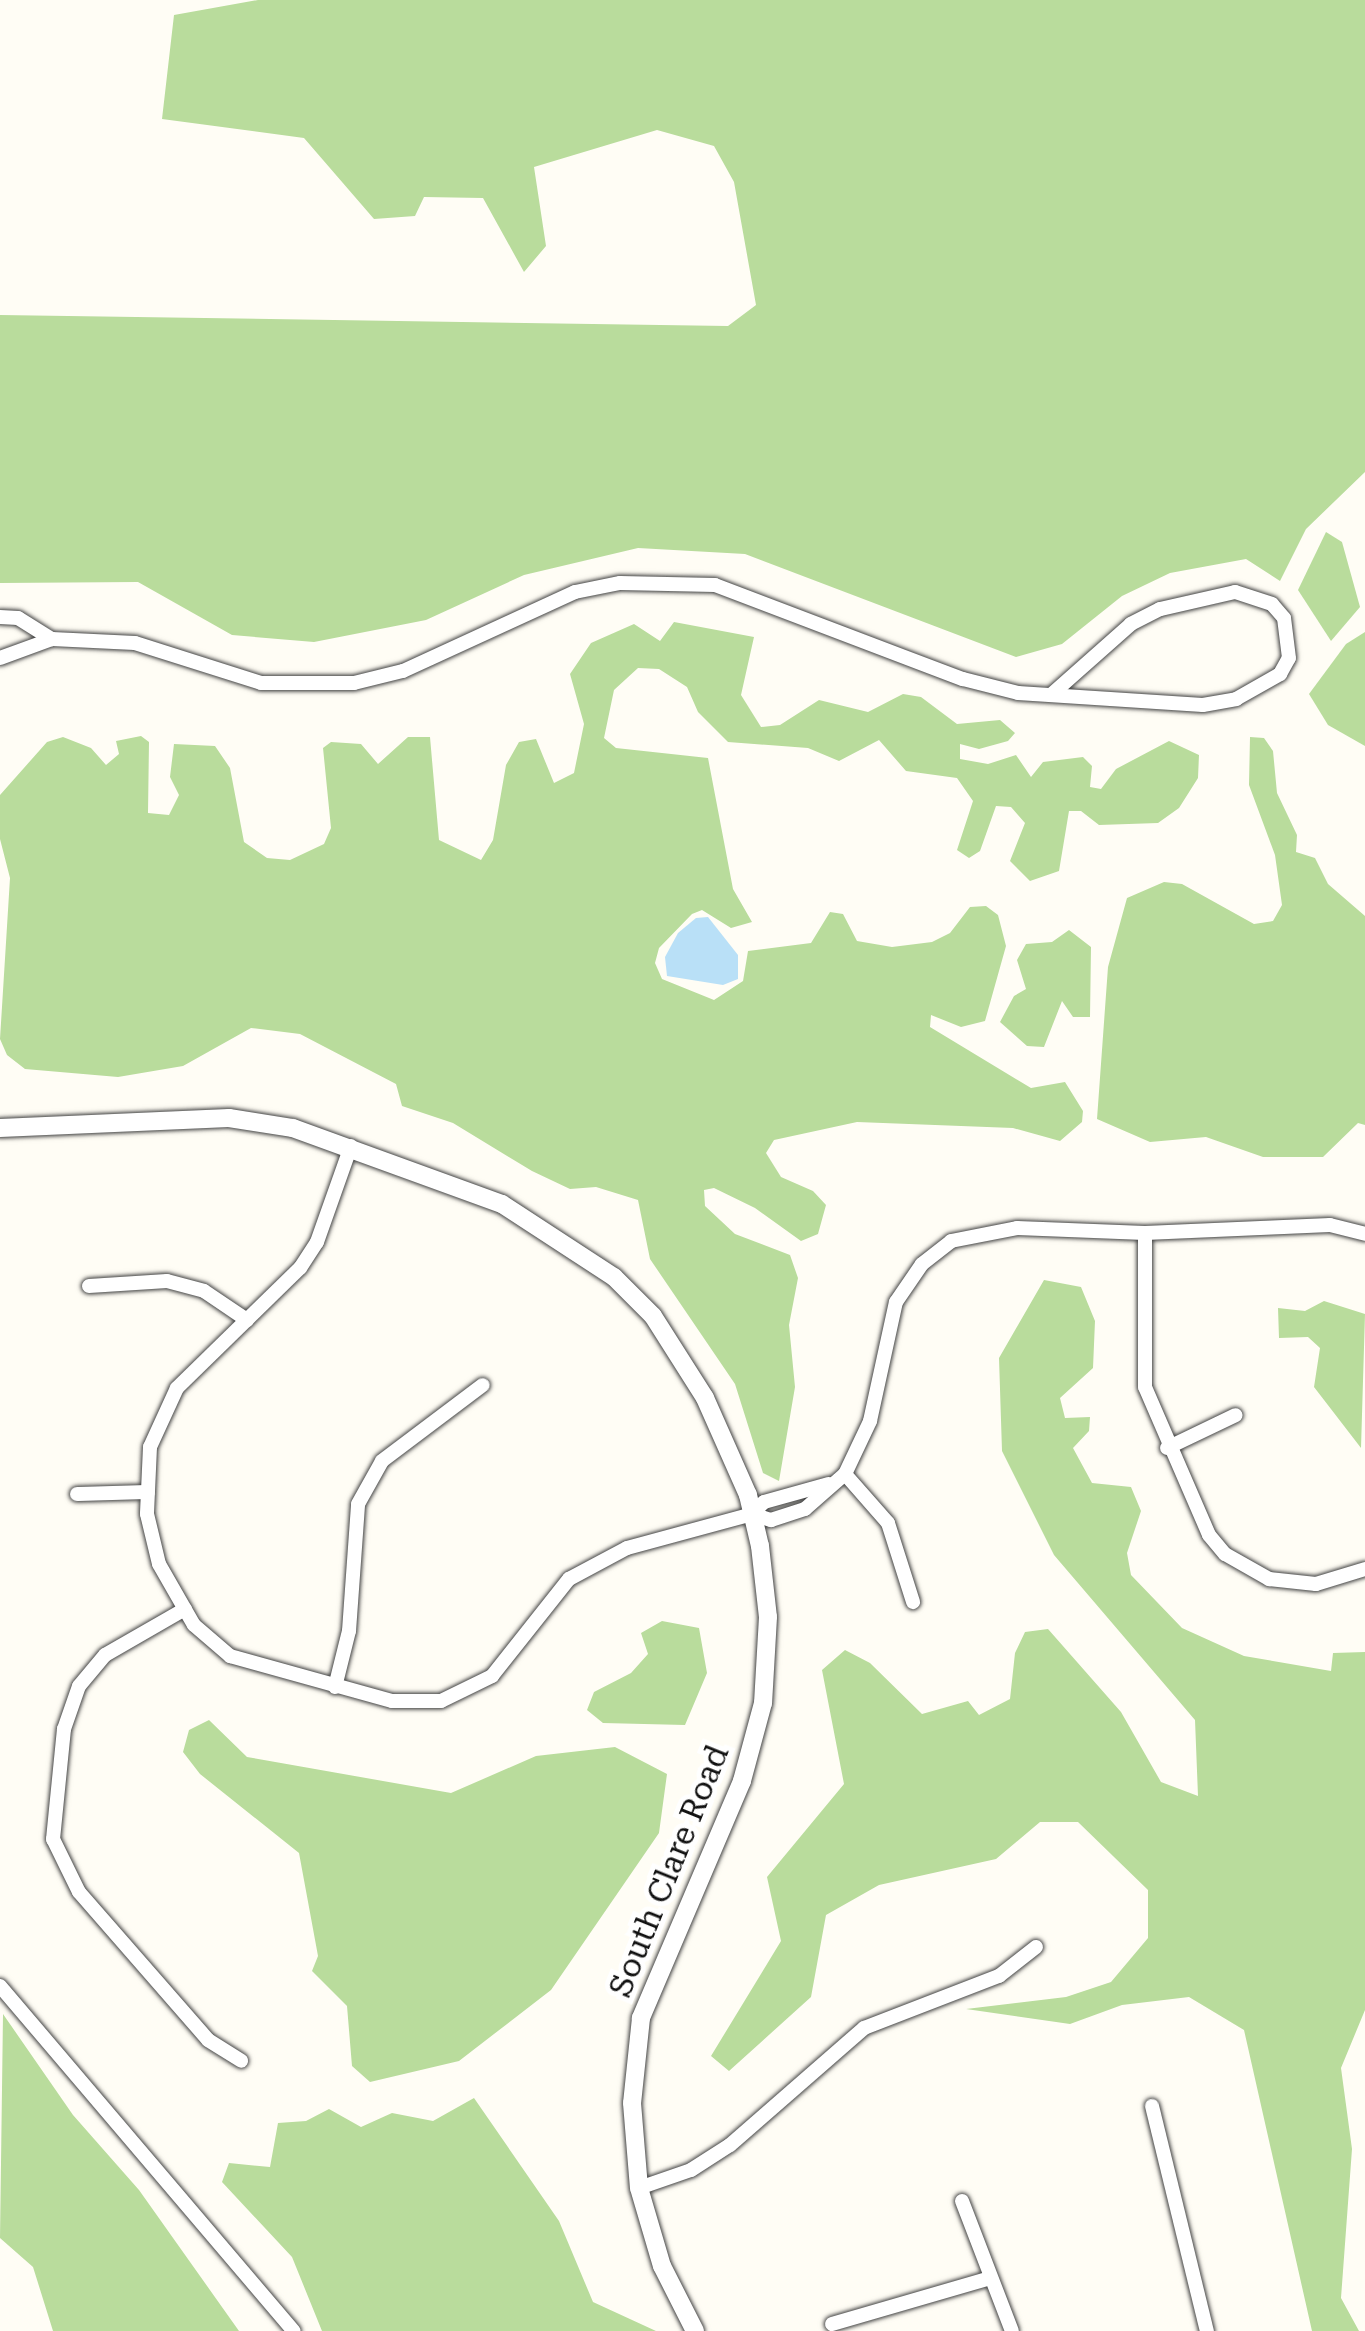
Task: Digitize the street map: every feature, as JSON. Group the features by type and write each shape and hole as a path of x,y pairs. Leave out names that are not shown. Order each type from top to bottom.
{"street":[{"path":"0,658 52,639 135,643 261,683 354,683 403,671 575,592 620,583 715,585 963,679 1018,693 1053,693 1124,704 1236,699 1280,674 1289,658 1284,618 1272,604 1235,592 1160,609 1131,624 1053,693"},
{"path":"0,617 18,618 52,639"},
{"name":"South Clare Road","path":"0,1128 230,1118 351,1146 502,1204 614,1277 653,1316 705,1398 752,1514 768,1617 762,1703 742,1781 641,2018 632,2104 639,2188 662,2266 696,2331"},
{"path":"351,1146 317,1242 177,1388 150,1447 148,1492 159,1564 185,1609 230,1656 392,1701 441,1700 492,1676 569,1579 627,1548 752,1514 764,1502 829,1484 844,1474 870,1421 896,1302 934,1252 996,1228 1145,1232 1313,1225 1365,1234"},
{"path":"1145,1232 1145,1386 1167,1448 1210,1535 1246,1569 1316,1584 1365,1569"},
{"path":"89,1286 167,1281 204,1291 246,1320"},
{"path":"335,1687 349,1631 358,1504 382,1461 482,1384"},
{"path":"1167,1448 1236,1414"},
{"path":"844,1474 888,1524 912,1602"},
{"path":"76,1494 148,1492"},
{"path":"185,1609 104,1655 78,1686 64,1729 53,1839 79,1892 208,2040 241,2062"},
{"path":"639,2188 692,2170 730,2146 864,2028 999,1976 1036,1947"},
{"path":"0,1986 294,2331"},
{"path":"1152,2106 1207,2331"},
{"path":"962,2201 1012,2331"},
{"path":"832,2324 990,2278"}],"green space":[{"path":"258,0 1365,0 1365,472 1306,529 1280,581 1246,559 1170,573 1122,596 1062,644 1016,657 745,554 638,548 524,575 426,620 314,642 232,635 138,582 0,583 0,315 728,326 756,305 734,182 714,146 657,130 534,167 546,246 524,272 483,198 424,197 415,216 374,219 304,138 162,119 174,15"},
{"path":"1326,532 1342,542 1360,607 1331,641 1298,590"},
{"path":"674,622 754,637 741,695 761,727 780,725 819,700 868,712 903,694 921,697 957,724 1000,720 1015,733 1008,741 979,749 960,744 960,759 988,764 1016,755 1031,777 1043,762 1083,757 1092,766 1090,787 1101,789 1116,769 1169,741 1199,755 1198,778 1179,808 1158,823 1099,825 1081,811 1069,811 1059,871 1030,881 1010,861 1025,823 1011,807 996,806 980,851 969,858 957,850 973,801 957,778 906,771 879,740 839,761 808,748 728,742 698,712 687,687 659,669 638,668 614,690 604,738 616,748 708,758 733,889 752,922 731,928 702,910 692,914 659,948 655,963 662,979 714,1000 743,981 748,951 811,943 830,912 843,914 857,941 892,947 932,942 950,933 970,907 986,906 998,915 1006,946 985,1021 961,1027 931,1015 930,1027 1031,1088 1065,1082 1083,1111 1082,1122 1060,1141 1013,1128 857,1122 774,1140 766,1153 781,1177 813,1191 826,1205 818,1234 801,1241 755,1208 714,1188 704,1190 705,1206 735,1234 790,1255 798,1278 789,1325 795,1387 779,1481 763,1473 735,1384 650,1259 638,1200 596,1187 570,1189 532,1171 453,1123 402,1106 396,1084 300,1034 251,1028 183,1066 118,1077 25,1069 7,1055 0,1039 10,878 0,839 0,795 47,742 63,737 91,748 106,765 119,754 116,741 141,736 149,742 148,813 169,815 179,795 170,777 174,744 215,746 230,768 244,842 267,858 290,860 324,844 331,828 323,748 331,742 361,744 378,764 408,737 430,737 439,840 481,860 493,840 506,765 519,742 536,739 554,783 574,773 584,724 570,674 591,643 634,624 660,641"},
{"path":"1365,632 1365,746 1328,725 1309,694 1346,644"},
{"path":"1250,737 1264,738 1273,751 1277,793 1297,835 1296,852 1315,858 1328,884 1365,916 1365,1125 1358,1123 1323,1157 1263,1157 1206,1137 1150,1142 1097,1119 1108,967 1127,898 1164,882 1182,884 1254,924 1273,921 1282,905 1275,855 1249,785"},
{"path":"1069,930 1091,947 1090,1017 1073,1017 1062,1001 1044,1047 1027,1046 1000,1022 1014,996 1026,989 1017,960 1026,944 1052,942"},
{"path":"1044,1280 1081,1287 1095,1321 1093,1368 1060,1398 1065,1418 1090,1417 1089,1431 1073,1448 1092,1483 1131,1487 1141,1511 1127,1553 1131,1575 1182,1628 1244,1656 1331,1671 1333,1653 1365,1652 1365,2010 1341,2068 1352,2149 1341,2298 1359,2331 1312,2331 1244,2030 1189,1997 1122,2005 1070,2024 966,2009 1066,1997 1111,1982 1148,1938 1148,1890 1078,1822 1040,1822 996,1859 879,1885 826,1915 811,1997 729,2071 711,2056 781,1941 767,1877 844,1784 822,1670 845,1650 870,1663 922,1714 968,1701 979,1715 1010,1699 1015,1653 1025,1632 1048,1629 1121,1712 1161,1782 1198,1796 1195,1720 1054,1555 1002,1451 999,1358"},
{"path":"1324,1301 1365,1314 1361,1448 1314,1387 1320,1348 1308,1337 1279,1338 1278,1308 1305,1311"},
{"path":"662,1621 699,1628 707,1673 685,1725 603,1723 587,1710 594,1692 631,1673 648,1654 641,1633"},
{"path":"209,1720 247,1757 451,1793 536,1756 615,1747 667,1774 659,1833 551,1990 459,2061 370,2082 352,2066 347,2006 312,1971 318,1956 299,1853 200,1774 183,1752 189,1730"},
{"path":"3,2014 73,2115 139,2190 239,2331 53,2331 33,2267 0,2238"},
{"path":"474,2098 559,2221 593,2302 656,2331 322,2331 292,2257 222,2182 229,2163 270,2167 278,2123 306,2121 329,2109 361,2127 392,2113 433,2121"}],"water":[{"path":"708,917 738,955 738,979 723,985 667,976 665,957 678,933 696,918"}]}
